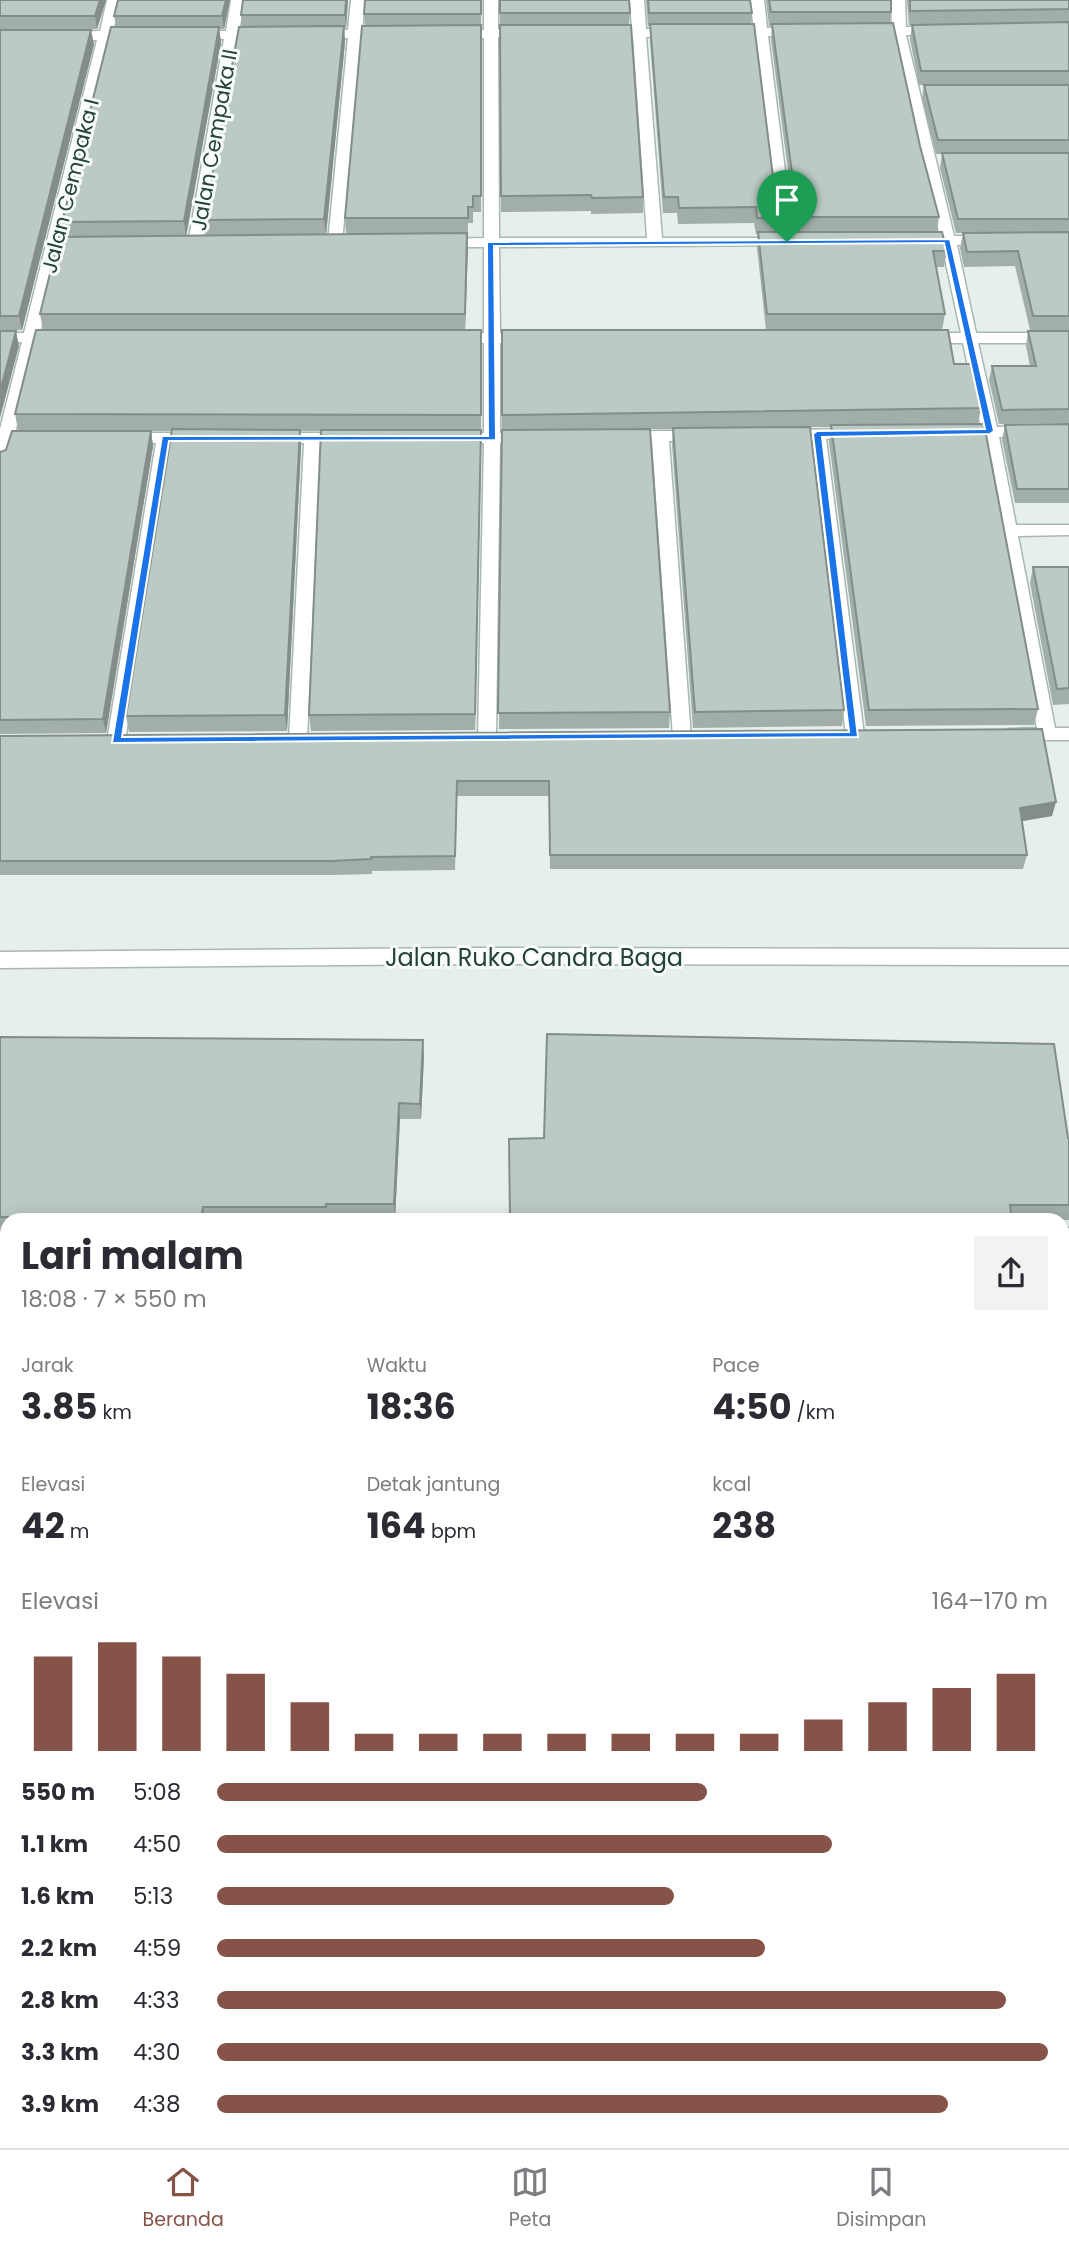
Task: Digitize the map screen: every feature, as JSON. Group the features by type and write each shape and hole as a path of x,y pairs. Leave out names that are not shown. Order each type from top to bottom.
{"street":[{"name":"Jalan Cempaka I","path":"0,462 32,337 61,246 114,0"},
{"name":"Jalan Cempaka II","path":"195,244 238,0"},
{"path":"334,242 358,0"},
{"path":"487,738 492,439 491,0"},
{"path":"637,0 654,243"},
{"path":"425,243 794,242 757,0"},
{"path":"898,0 900,32 933,161 947,240 990,431 1047,734"},
{"path":"858,32 952,31"},
{"path":"720,33 816,32"},
{"path":"436,34 543,33"},
{"path":"598,33 693,33"},
{"path":"178,35 274,34"},
{"path":"302,34 409,34"},
{"path":"54,36 150,35"},
{"path":"907,241 1002,240"},
{"path":"0,338 74,337"},
{"path":"436,338 546,338"},
{"path":"913,338 1069,338"},
{"path":"937,432 1069,431"},
{"path":"765,435 870,433"},
{"path":"817,434 855,735"},
{"path":"660,436 682,737"},
{"path":"604,437 712,436"},
{"path":"5,438 58,438"},
{"path":"111,438 219,438"},
{"path":"116,741 165,438"},
{"path":"259,438 368,438"},
{"path":"298,739 313,438"},
{"path":"437,438 548,438"},
{"path":"1008,531 1069,530"},
{"path":"992,734 1069,734"},
{"name":"Jalan Ruko Candra Baga","path":"0,960 470,956 1069,957"}],"building":[{"path":"0,0 100,0 95,16 0,16"},
{"path":"118,0 226,0 222,16 114,16"},
{"path":"243,0 346,0 345,15 241,15"},
{"path":"365,0 481,0 481,14 364,14"},
{"path":"500,0 629,0 630,13 500,13"},
{"path":"648,0 750,0 752,13 649,13"},
{"path":"769,0 891,0 891,12 771,12"},
{"path":"910,0 1069,0 1069,9 910,11"},
{"path":"1069,22 1069,71 921,71 912,25"},
{"path":"893,23 920,146 939,217 798,217 772,24"},
{"path":"650,24 754,24 778,217 757,218 756,207 679,208 678,197 664,197"},
{"path":"481,25 481,196 473,196 473,207 468,207 468,218 345,218 362,26"},
{"path":"500,25 631,25 643,197 501,196"},
{"path":"344,26 324,219 204,220 239,27"},
{"path":"111,27 219,27 184,221 62,222"},
{"path":"0,30 91,30 19,316 0,316"},
{"path":"924,85 1069,85 1069,140 938,140"},
{"path":"942,153 1069,153 1069,219 958,219"},
{"path":"758,232 942,232 947,251 933,251 945,314 767,314"},
{"path":"1069,232 1069,316 1033,316 1018,251 967,252 963,233"},
{"path":"467,233 465,314 40,314 59,237"},
{"path":"36,330 481,330 481,415 15,414"},
{"path":"502,330 948,330 954,364 971,364 981,408 502,415"},
{"path":"0,331 16,331 0,392"},
{"path":"1028,331 1069,331 1069,409 1002,410 992,366 1036,366"},
{"path":"984,424 1038,709 869,710 831,425"},
{"path":"1069,424 1069,489 1017,489 1005,425"},
{"path":"810,427 844,710 695,712 673,428"},
{"path":"172,429 300,430 285,715 126,716"},
{"path":"650,429 670,712 498,713 502,430"},
{"path":"321,430 481,430 475,714 309,715"},
{"path":"12,431 151,431 103,719 0,720 0,452 6,450"},
{"path":"1033,567 1069,567 1069,688 1057,689"},
{"path":"1042,729 1056,802 1020,808 1027,855 550,855 549,781 457,781 455,856 371,857 331,861 0,861 0,736"},
{"path":"547,1034 1054,1044 1069,1138 1069,1205 1010,1205 1011,1213 510,1213 509,1139 544,1138"},
{"path":"0,1037 423,1040 420,1104 399,1103 394,1204 203,1207 202,1213 0,1213"}],"route":[{"path":"947,240 990,431 817,434 855,735 116,741 165,438 492,439 490,244 787,242 947,240"}]}
